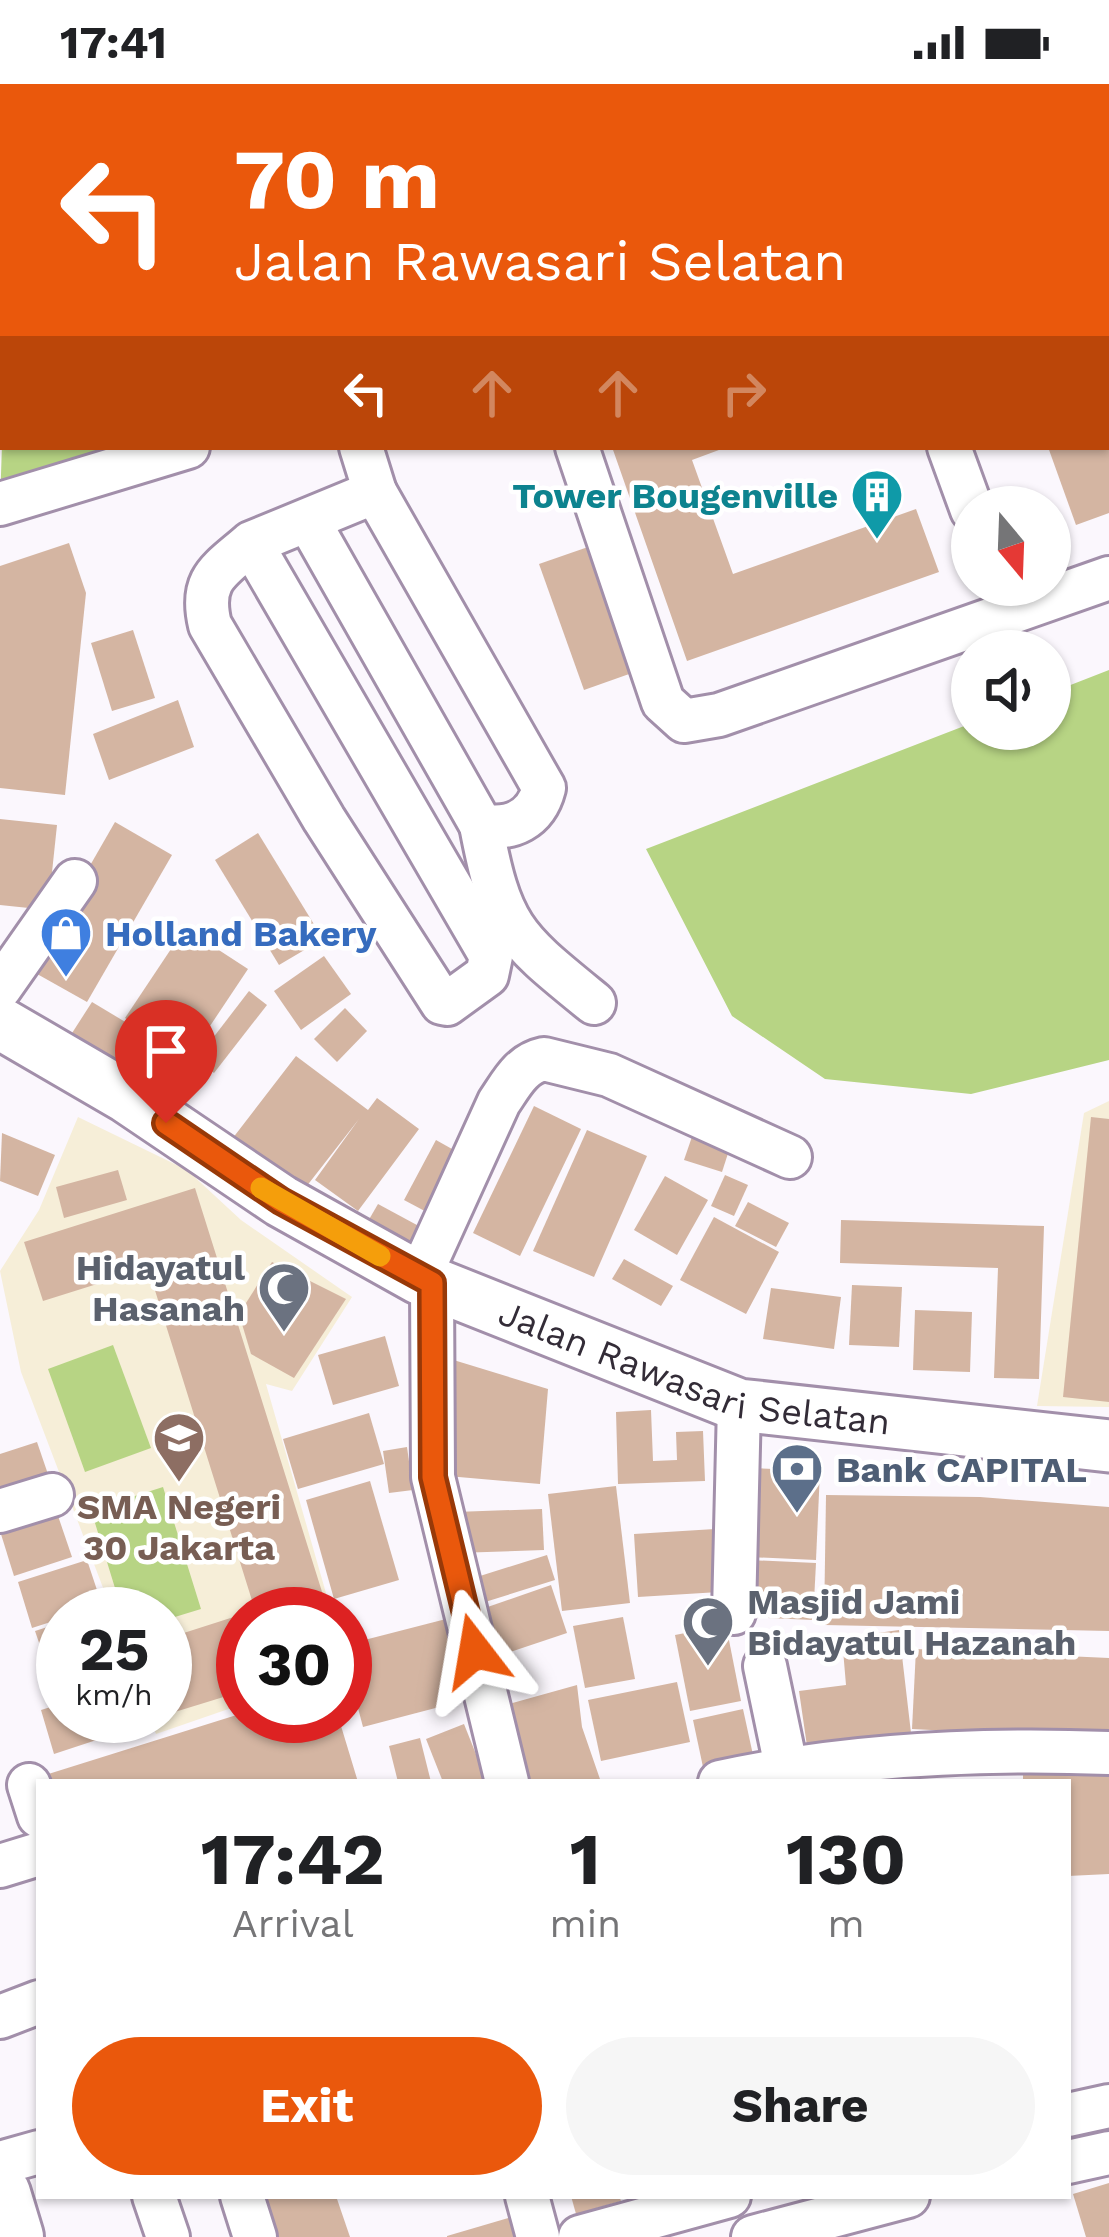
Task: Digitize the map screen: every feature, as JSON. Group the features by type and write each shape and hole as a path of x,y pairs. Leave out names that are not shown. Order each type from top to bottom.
{"highway":[{"path":"0,2194 13,2237"}],"main road":[{"name":"Jalan Rawasari Selatan","path":"0,1023 127,1097 281,1201 425,1281 739,1405 1109,1446"}],"street":[{"path":"0,504 178,450"},
{"path":"362,450 375,492 544,788 529,817 500,829 481,825"},
{"path":"578,450 663,702 684,721 718,715 987,606"},
{"path":"951,450 964,486"},
{"path":"251,542 491,956 487,975 447,1004 323,819 210,625 203,598 214,576 251,542 375,492"},
{"path":"309,522 481,825 497,897 511,927 524,946 594,1003"},
{"path":"1071,586 1109,578"},
{"path":"0,988 75,880"},
{"path":"506,1779 433,1477 425,1281 499,1102 517,1075 544,1059 609,1075 790,1157"},
{"path":"734,1613 739,1405"},
{"path":"0,1510 52,1495"},
{"path":"765,1666 787,1771"},
{"path":"739,1779 860,1760 993,1749 1109,1753"},
{"path":"0,1866 36,1854"},
{"path":"0,1991 36,1979"},
{"path":"0,2017 36,2003"},
{"path":"1071,2114 1109,2106"},
{"path":"0,2163 36,2153"},
{"path":"1071,2161 1109,2153"},
{"path":"155,2199 168,2237"},
{"path":"243,2199 255,2237"},
{"path":"528,2199 538,2237"},
{"path":"580,2237 718,2199"},
{"path":"753,2237 899,2199"}],"shaded area":[{"path":"1109,1101 1109,1407 1037,1406 1084,1113"},
{"name":"SMA Negeri 30 Jakarta","path":"78,1117 187,1170 241,1220 352,1297 292,1391 266,1384 324,1587 216,1587 216,1713 192,1722 192,1587 103,1587 21,1372 0,1271 39,1210"}],"green space":[{"path":"2,450 178,450 0,504"},
{"path":"1109,670 1109,1060 971,1094 825,1079 732,1016 646,849 951,731 951,750 1071,750 1071,685"},
{"path":"113,1345 151,1448 85,1472 48,1369"},
{"path":"163,1487 201,1609 192,1612 192,1587 115,1587 91,1510"}],"building":[{"name":"Tower Bougenville","path":"613,450 719,450 692,460 733,574 916,509 939,572 687,661"},
{"path":"1049,450 1109,450 1109,513 1076,525 1071,486 1062,486"},
{"path":"69,543 86,593 65,795 0,788 0,566"},
{"path":"588,547 632,673 584,690 539,564"},
{"path":"133,630 155,698 112,711 91,643"},
{"path":"178,700 194,747 109,780 93,734"},
{"path":"0,819 57,825 48,910 0,905"},
{"path":"115,822 172,855 87,1002 30,970"},
{"path":"258,833 323,939 279,965 215,860"},
{"path":"185,928 248,969 188,1059 125,1018"},
{"path":"324,956 351,994 301,1030 274,991"},
{"path":"249,991 267,1005 214,1073 196,1060"},
{"path":"92,1002 142,1032 116,1075 65,1044"},
{"path":"345,1008 367,1031 337,1062 314,1039"},
{"path":"296,1056 368,1110 377,1098 419,1129 358,1211 315,1180 359,1119 299,1196 229,1143"},
{"path":"534,1106 581,1129 520,1256 473,1233"},
{"path":"1091,1117 1109,1119 1109,1402 1063,1397"},
{"path":"696,1125 733,1138 722,1172 684,1160"},
{"path":"587,1130 647,1156 594,1277 533,1251"},
{"path":"2,1133 55,1155 38,1196 0,1181"},
{"path":"436,1140 468,1158 436,1217 404,1200"},
{"path":"118,1170 127,1200 64,1218 56,1187"},
{"path":"725,1175 748,1185 734,1216 711,1206"},
{"path":"665,1176 708,1200 677,1255 634,1230"},
{"path":"195,1188 321,1587 248,1587 148,1268 43,1301 24,1242"},
{"path":"748,1202 789,1223 776,1247 735,1226"},
{"path":"378,1204 428,1231 411,1262 360,1235"},
{"path":"714,1217 779,1252 746,1314 680,1280"},
{"path":"841,1220 1044,1226 1039,1379 994,1378 998,1268 840,1263"},
{"path":"624,1259 673,1286 661,1306 612,1279"},
{"name":"Hidayatul Hasanah","path":"272,1262 346,1299 294,1378 251,1354 239,1314"},
{"path":"852,1285 902,1287 899,1347 849,1345"},
{"path":"771,1288 841,1297 834,1349 763,1339"},
{"path":"915,1310 972,1312 970,1372 913,1370"},
{"path":"385,1336 399,1386 333,1405 318,1355"},
{"path":"447,1358 548,1389 540,1484 436,1475"},
{"path":"651,1410 653,1461 677,1460 676,1432 703,1431 705,1481 618,1484 616,1412"},
{"path":"369,1413 384,1464 298,1489 283,1439"},
{"path":"37,1442 51,1483 0,1500 0,1454"},
{"path":"407,1447 413,1490 389,1493 383,1451"},
{"name":"Bank CAPITAL","path":"752,1468 820,1471 816,1560 748,1557"},
{"path":"370,1481 399,1580 372,1588 331,1587 306,1500"},
{"path":"616,1486 630,1603 562,1611 548,1494"},
{"path":"826,1495 980,1497 1109,1507 1109,1631 824,1625"},
{"path":"542,1509 544,1550 456,1553 455,1512"},
{"path":"56,1510 72,1557 14,1576 0,1531"},
{"path":"715,1529 719,1592 638,1597 634,1534"},
{"path":"547,1555 555,1580 469,1607 461,1582"},
{"path":"87,1560 96,1587 36,1587 36,1627 32,1628 18,1582"},
{"path":"748,1560 816,1563 813,1620 746,1617"},
{"path":"551,1585 567,1633 492,1658 476,1611"},
{"path":"623,1617 635,1679 585,1688 573,1626"},
{"path":"446,1619 466,1700 372,1725 372,1638"},
{"path":"216,1623 216,1699 192,1707 192,1630"},
{"name":"Masjid Jami Bidayatul Hazanah","path":"726,1625 741,1701 690,1711 675,1635"},
{"path":"899,1630 911,1733 807,1746 799,1691 846,1685 842,1638"},
{"path":"916,1649 1109,1658 1109,1739 912,1729"},
{"path":"677,1682 690,1742 601,1761 588,1700"},
{"path":"577,1685 582,1727 600,1779 517,1779 498,1707"},
{"path":"743,1709 753,1755 703,1767 693,1720"},
{"path":"216,1721 216,1743 346,1743 357,1779 43,1779 147,1743 192,1743 192,1729"},
{"path":"464,1724 486,1779 442,1779 426,1739"},
{"path":"420,1738 430,1779 397,1779 389,1746"},
{"path":"51,1743 87,1743 54,1754"},
{"path":"1109,1766 1109,1874 1071,1876 1071,1779 1023,1779 1023,1769"},
{"path":"1109,2183 1109,2237 1086,2237 1073,2194"},
{"path":"337,2199 350,2237 262,2237 250,2202"},
{"path":"572,2199 621,2201 576,2214"},
{"path":"512,2217 518,2237 447,2237 447,2236"}],"slow traffic":[{"path":"261,1188 380,1256"}],"place":[{"name":"Tower Bougenville","path":"877,541"},
{"name":"Holland Bakery","path":"66,979"},
{"name":"Hidayatul Hasanah","path":"284,1334"},
{"name":"SMA Negeri 30 Jakarta","path":"179,1484"},
{"name":"Bank CAPITAL","path":"797,1515"},
{"name":"Masjid Jami Bidayatul Hazanah","path":"708,1668"}],"route":[{"path":"166,1123 281,1201 432,1283 433,1477 475,1651"}]}
